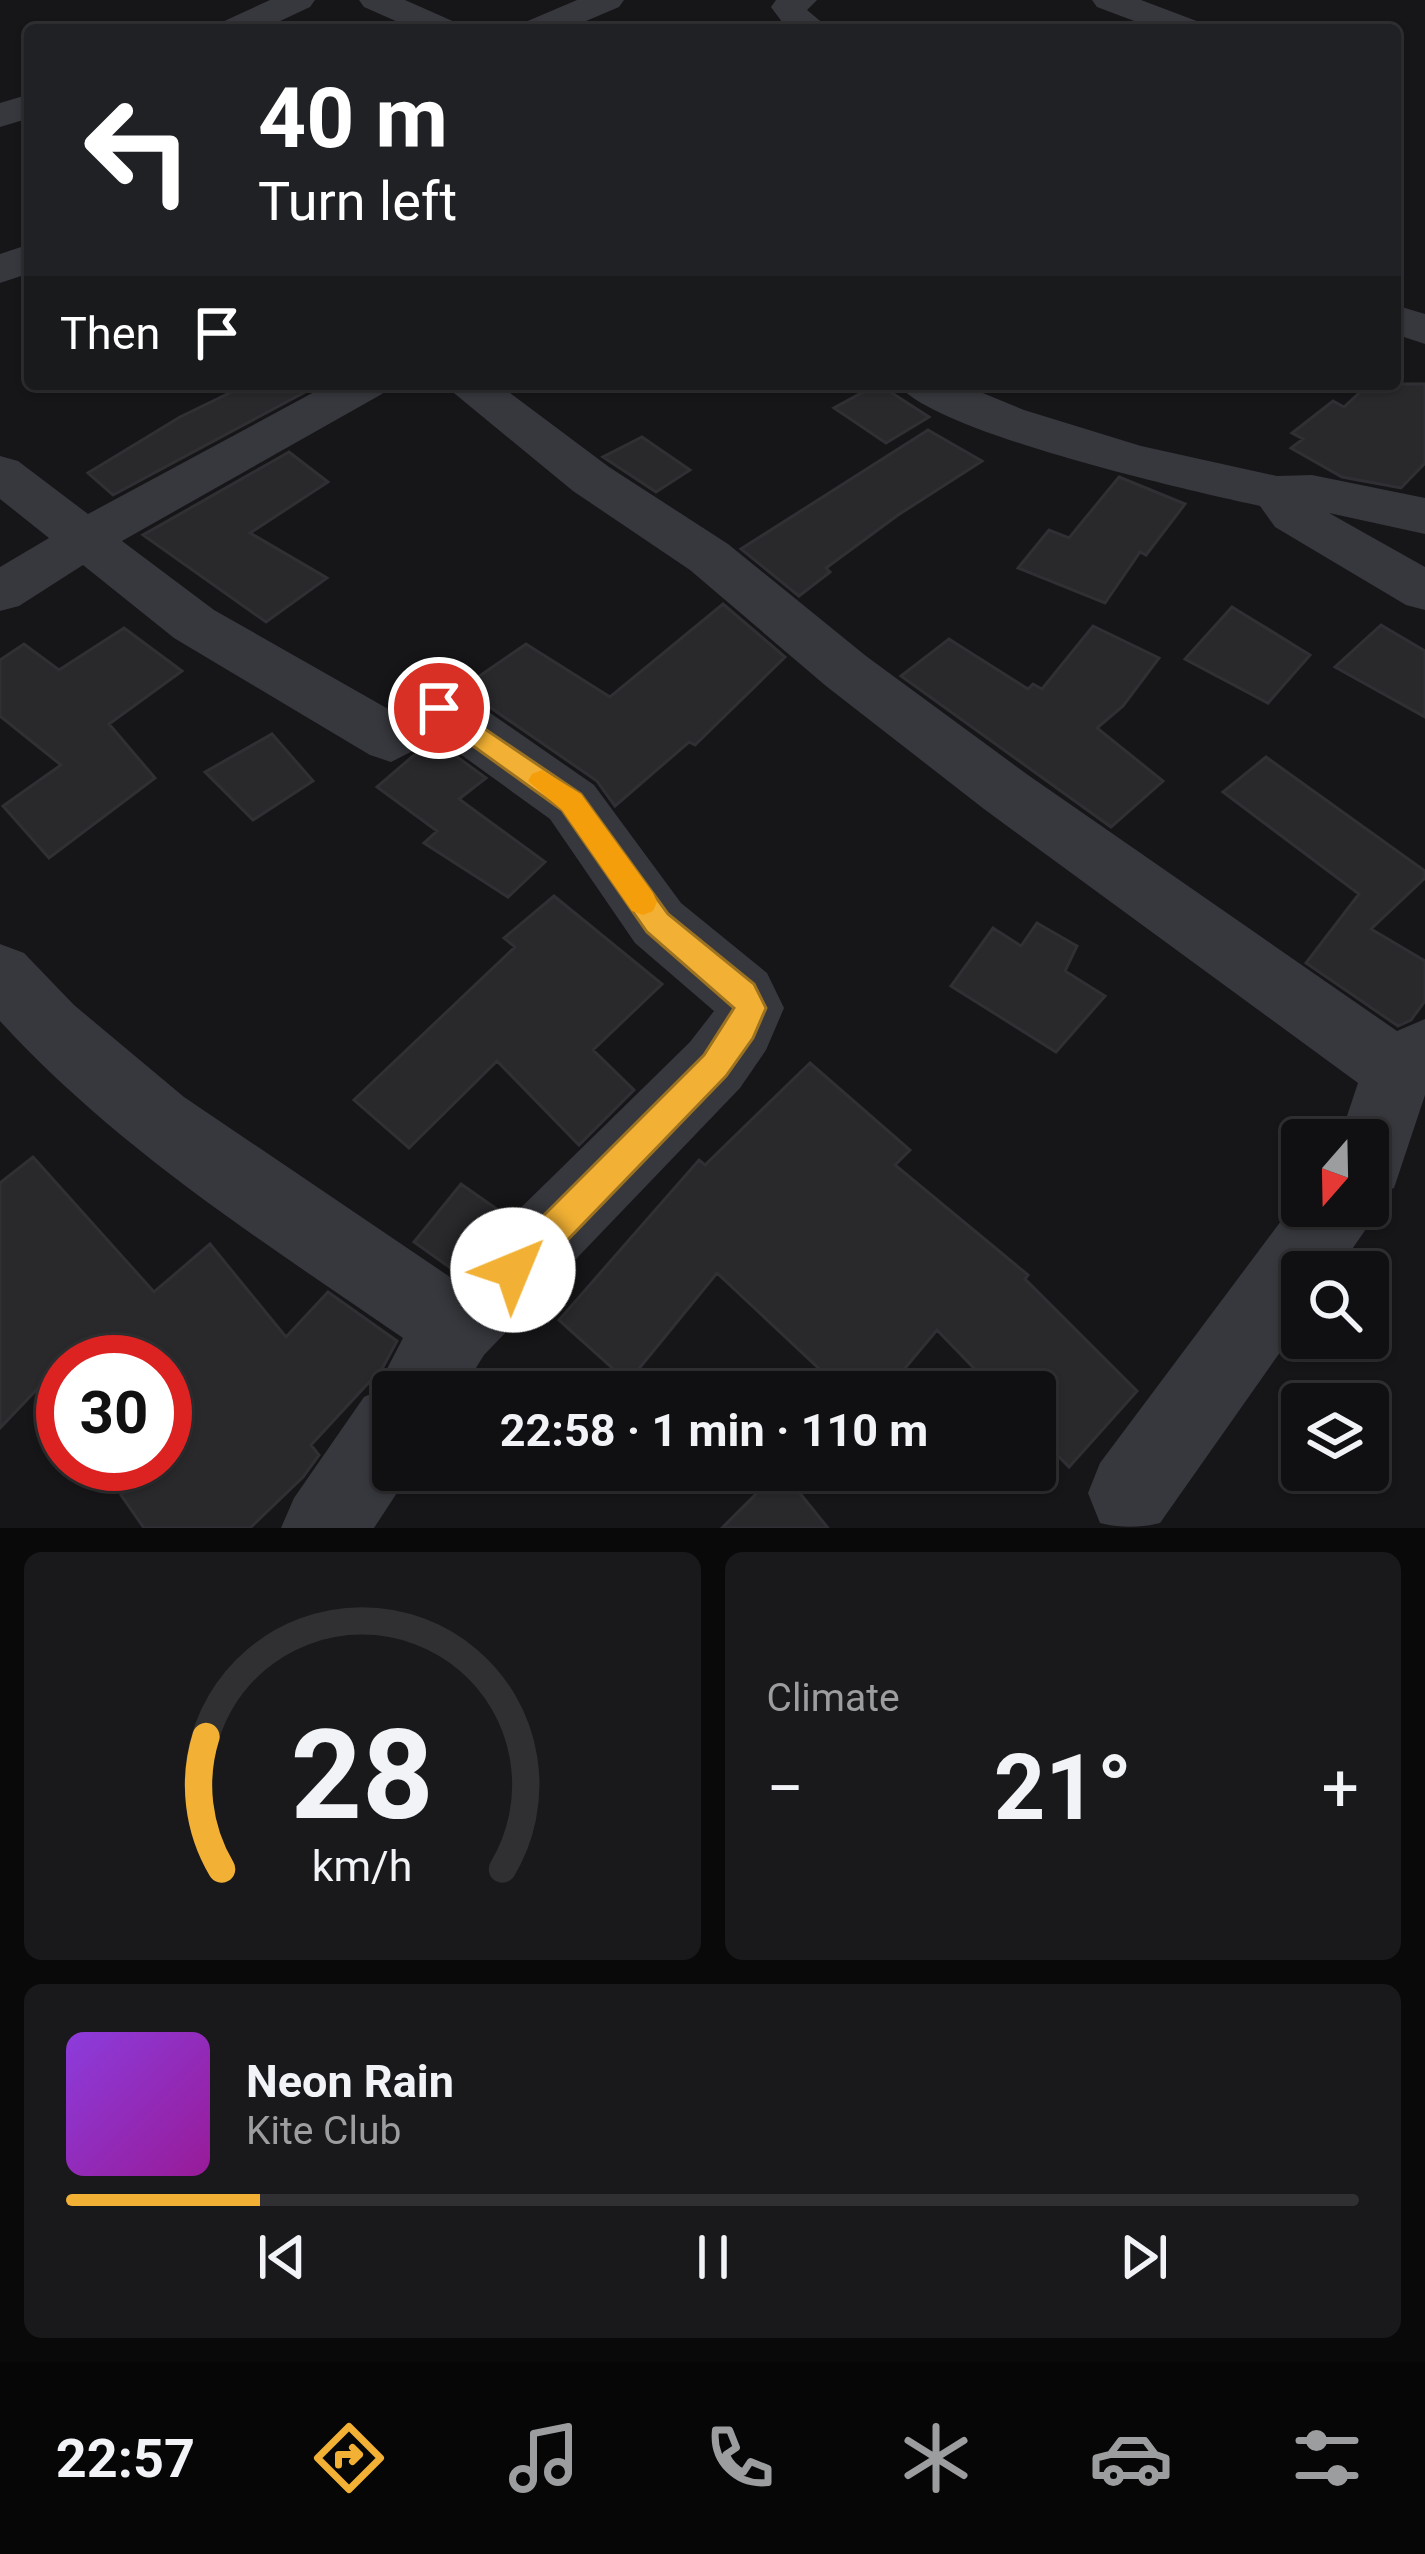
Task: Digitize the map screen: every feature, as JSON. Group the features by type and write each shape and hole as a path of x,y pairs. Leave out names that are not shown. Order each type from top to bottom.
{"street":[{"path":"245,24 298,0"},
{"path":"376,0 431,24"},
{"path":"549,24 607,0"},
{"path":"800,0 788,7 803,24"},
{"path":"1109,0 1174,24"},
{"path":"0,592 354,390"},
{"path":"475,390 591,479 709,557 846,671 1006,792 1411,1061 1387,1119"},
{"path":"934,390 982,414 1162,468 1277,493 1312,493 1425,516"},
{"path":"0,473 194,624 391,739 439,708 572,802 658,923 743,994 750,1008 742,1028 715,1065 456,1327 428,1371"},
{"path":"1277,493 1293,515 1425,591"},
{"path":"0,974 43,1023 160,1125 456,1327"},
{"path":"1130,1493 1323,1227"},
{"path":"324,1528 372,1457"}],"building":[{"path":"1401,384 1425,384 1425,463 1401,488 1342,477 1291,448 1303,439 1292,433 1333,401 1344,407 1362,390 1401,390"},
{"path":"236,390 309,390 113,495 88,473 180,417"},
{"path":"867,390 887,390 929,417 886,443 834,408"},
{"path":"928,430 982,461 826,568 830,572 799,596 741,549"},
{"path":"642,437 690,470 656,492 603,457"},
{"path":"289,452 328,482 250,533 327,578 266,622 143,535"},
{"path":"1119,477 1185,504 1146,555 1140,552 1105,603 1018,568 1049,530 1069,538"},
{"path":"723,604 785,657 695,745 689,742 615,806 597,781 462,688 526,644 610,697"},
{"path":"1232,607 1310,655 1268,703 1185,659"},
{"path":"1381,625 1425,651 1425,717 1335,667"},
{"path":"1093,626 1159,658 1123,706 1097,728 1163,781 1111,827 901,676 949,639 1028,689 1033,684 1042,689"},
{"path":"124,628 182,671 109,724 155,778 49,858 3,806 61,765 0,716 0,660 24,644 59,670"},
{"path":"272,734 313,781 253,820 205,772"},
{"path":"438,743 486,778 459,799 545,862 508,897 424,843 437,831 377,787 413,756"},
{"path":"1266,757 1425,871 1425,878 1371,929 1425,961 1425,1001 1411,1020 1398,1026 1306,963 1359,894 1223,792"},
{"path":"554,896 662,984 593,1050 634,1090 579,1145 497,1061 409,1148 354,1100 515,947 504,938"},
{"path":"1037,923 1077,946 1065,971 1105,996 1056,1052 951,986 993,928 1021,946"},
{"path":"810,1063 910,1150 895,1165 1028,1275 1025,1279 1137,1391 1069,1467 1056,1454 1056,1371 977,1371 937,1330 903,1371 822,1371 717,1273 637,1371 616,1371 559,1320 699,1160 705,1165"},
{"path":"33,1157 154,1292 210,1244 286,1337 328,1292 397,1341 383,1367 372,1371 372,1379 311,1445 319,1455 303,1477 250,1528 144,1528 121,1495 125,1491 192,1491 192,1335 36,1335 36,1390 0,1428 0,1183"},
{"path":"461,1184 501,1212 452,1269 414,1242"},
{"path":"759,1491 797,1491 828,1528 722,1528"}],"slow traffic":[{"path":"542,781 572,802 643,902"}],"route":[{"path":"439,708 572,802 658,923 743,994 750,1008 742,1028 715,1065 513,1270"}]}
